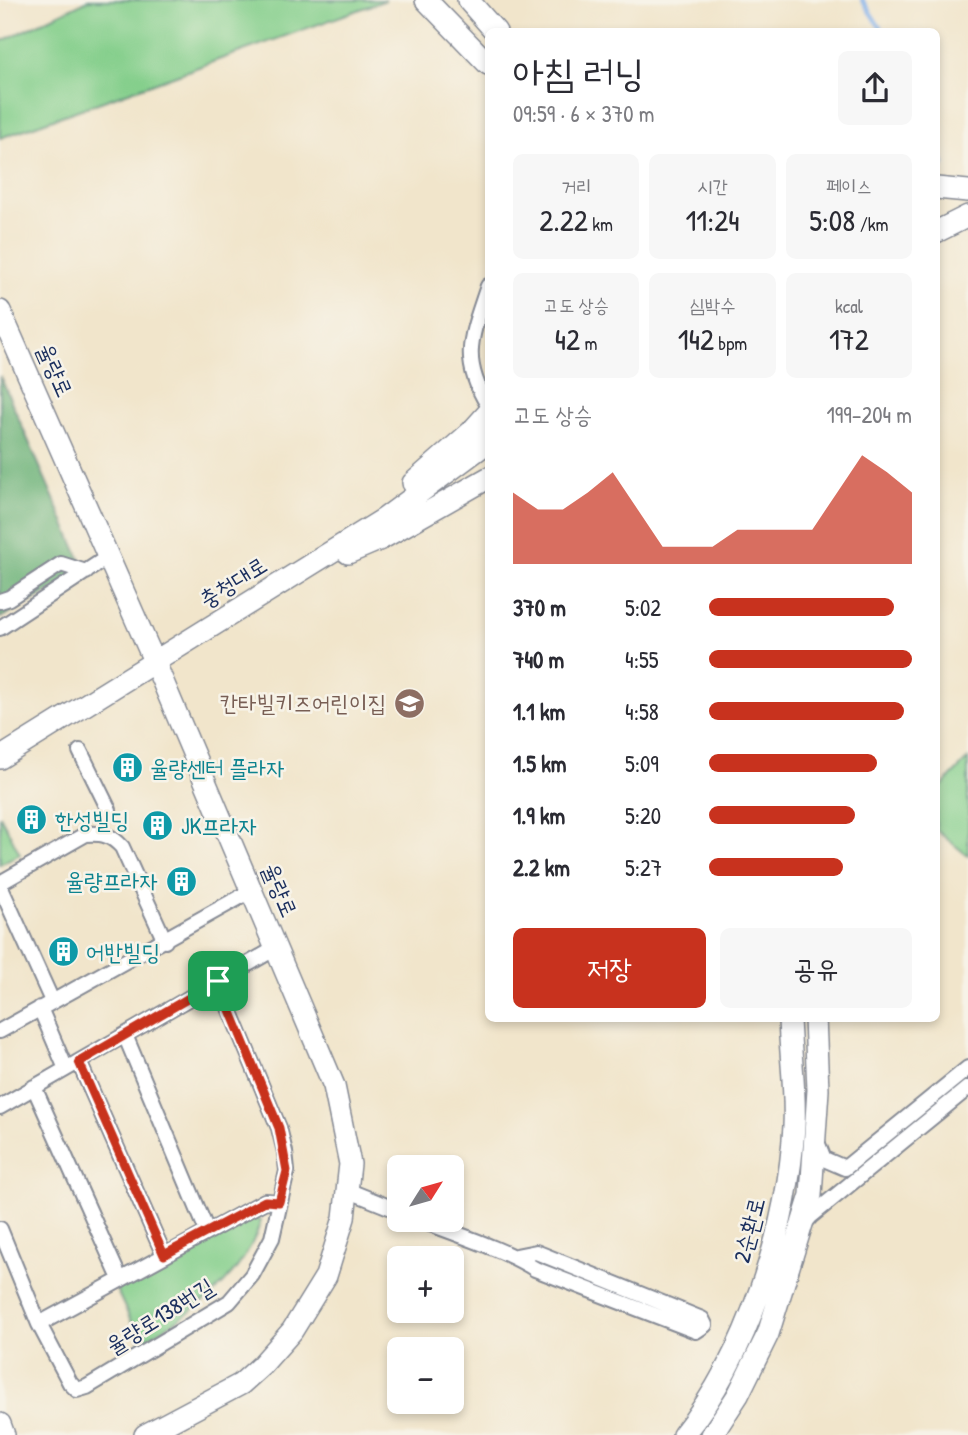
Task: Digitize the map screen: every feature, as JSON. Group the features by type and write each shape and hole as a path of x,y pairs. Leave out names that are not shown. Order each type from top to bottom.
{"street":[{"path":"426,0 485,61"},
{"path":"468,0 492,28"},
{"path":"940,188 968,191"},
{"path":"940,213 968,206"},
{"path":"940,230 968,216"},
{"path":"485,295 472,336 470,360 476,385 485,400"},
{"name":"율량로","path":"0,311 155,663 334,1086 350,1164 344,1218 326,1276 292,1331 241,1384 145,1435"},
{"path":"294,575 428,471 485,416"},
{"name":"충청대로","path":"0,758 384,519 468,460 485,445"},
{"path":"294,575 381,540 485,480"},
{"path":"0,628 108,557"},
{"path":"0,601 9,598 61,564 86,572"},
{"path":"80,751 109,810"},
{"path":"164,1255 73,1066 46,1005 0,885 86,834 100,833 113,837 122,847 165,941"},
{"path":"0,1031 251,891"},
{"path":"0,1107 276,948"},
{"name":"율량로138번길","path":"0,1229 40,1324 70,1383 77,1390 87,1387 229,1302 252,1275 272,1238 287,1171 279,1128 218,981"},
{"name":"2순환로","path":"683,1435 716,1390 742,1334 769,1264 786,1193 794,1125 789,1022"},
{"name":"2순환로","path":"712,1435 738,1395 768,1334 811,1195 818,1090 815,1022"},
{"path":"125,1035 207,1231"},
{"path":"815,1138 824,1159 845,1168 968,1068"},
{"path":"34,1087 120,1279"},
{"path":"800,1230 811,1216 968,1088"},
{"path":"347,1190 387,1206"},
{"path":"40,1324 265,1201 279,1202"},
{"path":"449,1232 516,1256 535,1269 696,1331 705,1325 702,1319 536,1252 516,1256"},
{"path":"0,1424 4,1435"}],"green space":[{"path":"88,0 386,0 0,138 0,42"},
{"path":"0,376 86,572 0,618"},
{"path":"968,759 968,856 940,833 940,788"},
{"path":"0,815 20,854 0,864"},
{"path":"251,1216 261,1221 242,1261 228,1278 197,1307 141,1342 116,1289"}],"waterway":[{"path":"862,0 880,28"},
{"path":"940,156 944,164"}],"place":[{"name":"칸타빌키즈어린이집","path":"409,703"},
{"name":"율량센터 플라자","path":"127,768"},
{"name":"한성빌딩","path":"32,820"},
{"name":"JK프라자","path":"158,826"},
{"name":"율량프라자","path":"181,881"},
{"name":"어반빌딩","path":"63,952"}],"route":[{"path":"218,981 279,1128 287,1171 279,1202 265,1201 164,1255 79,1062 218,981"}]}
